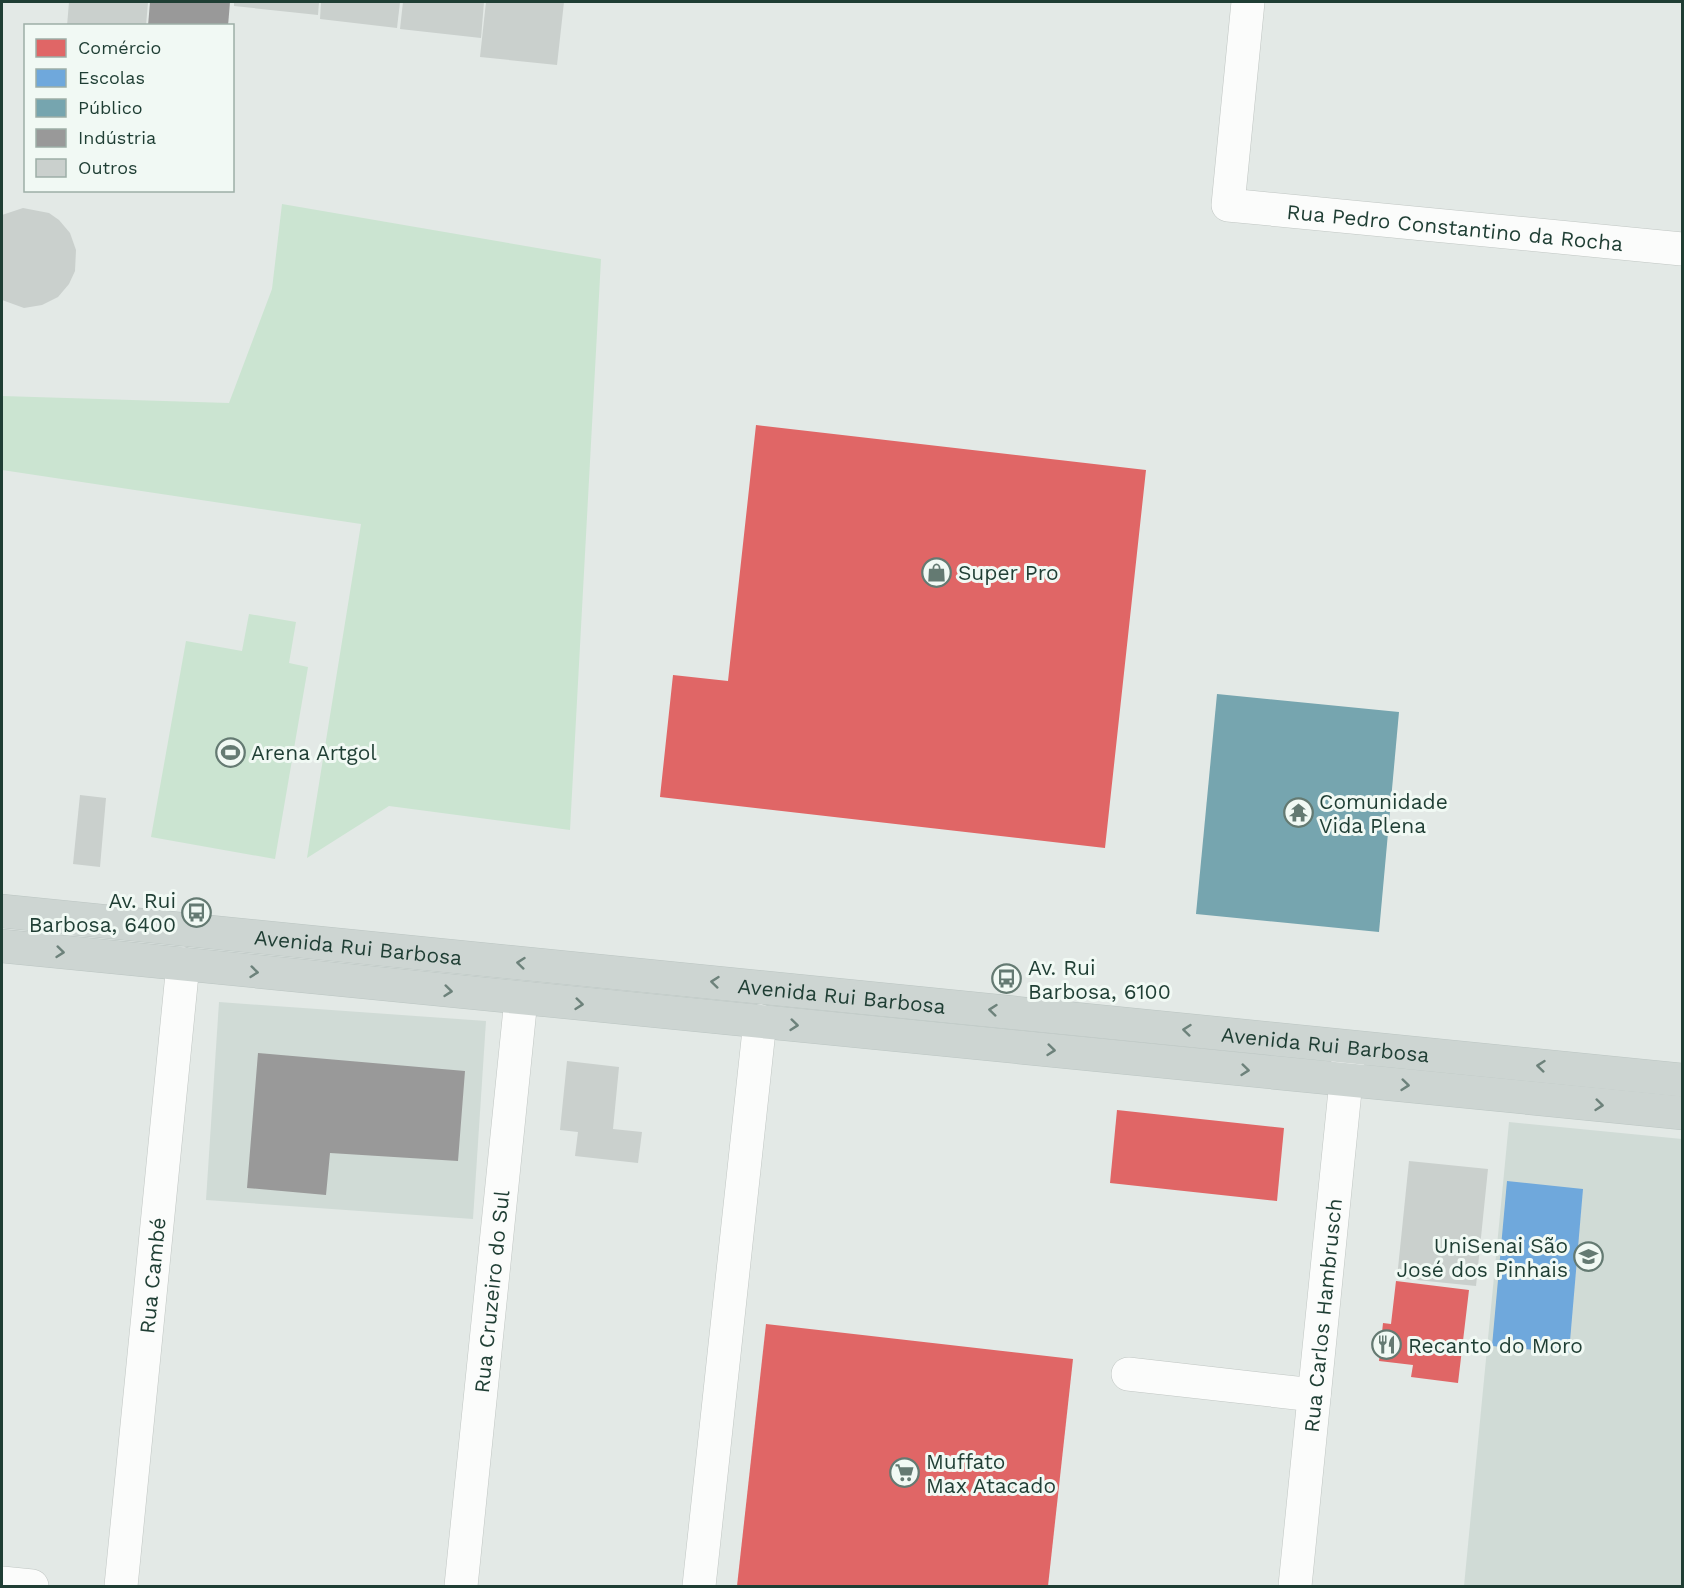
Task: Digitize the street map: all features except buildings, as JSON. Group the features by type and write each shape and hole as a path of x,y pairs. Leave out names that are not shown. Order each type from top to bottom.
{"main road":[{"name":"Avenida Rui Barbosa","path":"2,911 1683,1080"},
{"name":"Avenida Rui Barbosa","path":"2,946 1683,1113"}],"street":[{"name":"Rua Pedro Constantino da Rocha","path":"1248,2 1228,205 1683,249"},
{"name":"Rua Cambé","path":"121,1587 183,964"},
{"name":"Rua Cruzeiro do Sul","path":"461,1587 521,999"},
{"path":"699,1587 760,1021"},
{"name":"Rua Carlos Hambrusch","path":"1295,1587 1350,1046"},
{"path":"1128,1374 1314,1395"},
{"path":"2,1583 32,1587"}],"shaded area":[{"path":"219,1002 486,1021 473,1219 206,1200"},
{"name":"UniSenai São José dos Pinhais","path":"1509,1122 1682,1139 1682,1586 1464,1586"}],"green space":[{"path":"282,204 601,259 570,830 389,806 307,858 361,524 2,470 2,396 229,403 272,289"},
{"name":"Arena Artgol","path":"249,614 296,622 289,663 308,667 275,859 151,837 186,641 242,651"}],"place":[{"name":"Super Pro","path":"937,572"},
{"name":"Arena Artgol","path":"230,752"},
{"name":"Comunidade Vida Plena","path":"1298,813"},
{"name":"Av. Rui Barbosa, 6400","path":"197,912"},
{"name":"Av. Rui Barbosa, 6100","path":"1007,979"},
{"name":"UniSenai São José dos Pinhais","path":"1589,1257"},
{"name":"Recanto do Moro","path":"1387,1345"},
{"name":"Muffato Max Atacado","path":"905,1473"}]}
